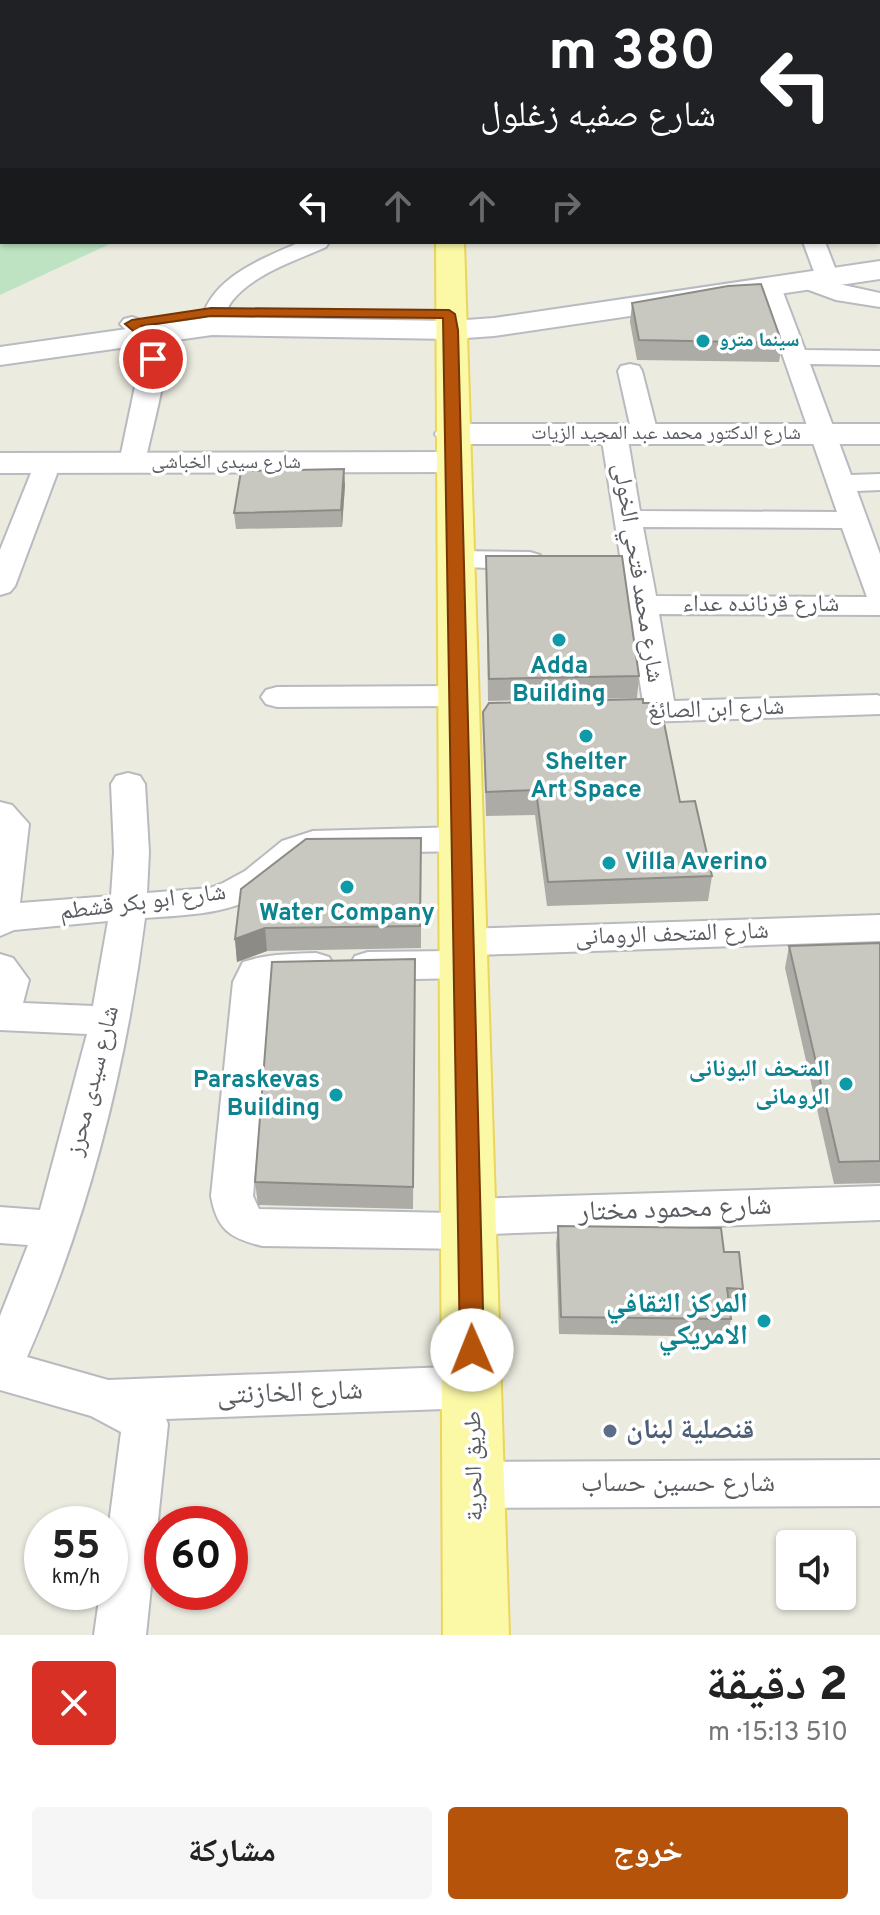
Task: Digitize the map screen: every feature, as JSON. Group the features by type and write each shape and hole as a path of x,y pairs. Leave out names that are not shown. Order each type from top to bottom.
{"main road":[{"name":"طريق الحرية","path":"450,244 455,560 469,708 461,839 474,1387 476,1635"},
{"path":"0,347 211,319 513,324 880,270"},
{"path":"0,356 139,329"},
{"name":"شارع الدكتور محمد عبد المجيد الزيات","path":"452,448 630,434 880,434"},
{"name":"شارع سيدى الخباشى","path":"0,463 132,463 452,448"}],"street":[{"path":"211,319 219,298 239,282 314,244"},
{"path":"814,244 817,280 844,295 880,300"},
{"path":"770,287 853,520 873,552 879,592"},
{"path":"132,463 154,353 151,340 139,329"},
{"path":"794,357 880,358"},
{"name":"شارع محمد فتحي الخولى","path":"630,371 628,519 660,712"},
{"path":"3,573 48,463"},
{"path":"840,483 880,482"},
{"path":"628,519 853,520"},
{"path":"455,560 559,561"},
{"path":"604,561 634,561"},
{"name":"شارع قرنانده عداء","path":"643,605 879,592"},
{"path":"277,697 469,708"},
{"name":"شارع ابن الصائغ","path":"582,713 660,712 879,698"},
{"name":"شارع سيدى محرز","path":"0,1368 11,1320 54,1229 89,1112 117,987 133,837 128,784"},
{"path":"0,813 12,824 0,920"},
{"name":"شارع ابو بكر قشطم","path":"0,920 211,900 236,892 256,880 285,853 305,844 326,840 461,839"},
{"name":"شارع المتحف الرومانى","path":"470,1224 262,1228 242,1224 235,1216 232,1196 252,982 256,972 267,968 739,933 880,928"},
{"path":"0,968 10,980 0,1016 109,1021"},
{"name":"شارع محمود مختار","path":"470,1224 880,1203"},
{"path":"0,1225 54,1229"},
{"path":"0,1368 106,1400 138,1416 145,1424 120,1635"},
{"name":"شارع الخازنتى","path":"106,1400 474,1387"},
{"name":"شارع حسين حساب","path":"475,1485 880,1483"}],"green space":[{"path":"0,244 110,244 0,295"}],"building":[{"path":"761,284 782,343 639,340 632,303 728,286"},
{"path":"344,469 341,510 234,513 241,471"},
{"name":"Adda Building","path":"486,556 622,556 639,676 489,679"},
{"path":"643,699 643,703 660,703 680,802 695,801 712,876 548,882 536,790 486,792 483,712 489,703"},
{"name":"Water Company","path":"421,838 420,926 265,928 235,939 241,889 306,839"},
{"name":"المتحف اليونانى الرومانى","path":"880,943 880,1161 839,1162 789,946"},
{"name":"Paraskevas Building","path":"415,959 413,1187 255,1182 272,962"},
{"path":"558,1226 721,1228 724,1252 739,1252 743,1289 727,1288 731,1319 561,1317"}],"place":[{"name":"سينما مترو","path":"703,341"},
{"name":"Adda Building","path":"559,640"},
{"name":"Shelter Art Space","path":"586,736"},
{"name":"Villa Averino","path":"609,863"},
{"name":"Water Company","path":"347,887"},
{"name":"المتحف اليونانى الرومانى","path":"846,1084"},
{"name":"Paraskevas Building","path":"336,1095"},
{"name":"المركز الثقافي الامريكي","path":"764,1321"},
{"name":"قنصلية لبنان","path":"610,1431"}],"route":[{"path":"153,359 151,340 132,324 211,312 449,314 452,330 472,1350"}]}
